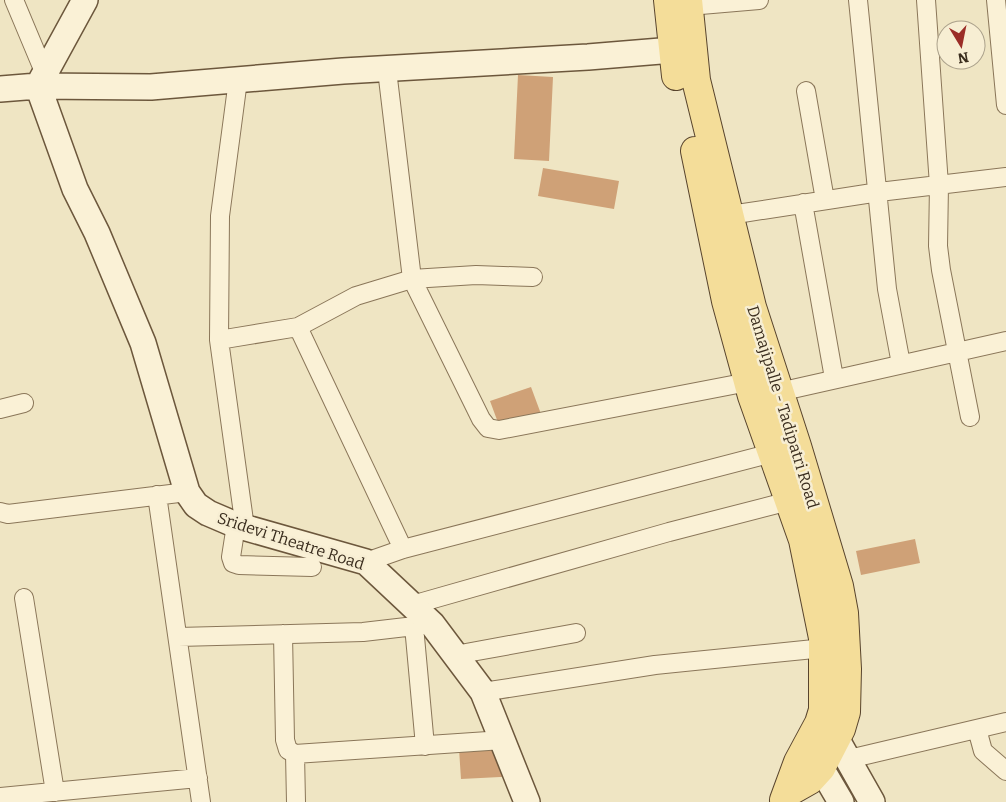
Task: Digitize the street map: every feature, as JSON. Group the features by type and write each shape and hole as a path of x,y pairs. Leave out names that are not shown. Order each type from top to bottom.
{"main road":[{"name":"Damajipalle - Tadipatri Road","path":"681,2 673,50 678,85 700,173 719,272 748,382 785,450 839,586 844,613 847,669 846,712 835,741 813,760 810,780 785,798"},
{"name":"Damajipalle - Tadipatri Road","path":"681,2 696,80 752,307 779,392 789,502 806,552 824,648 824,698 835,741"}],"street":[{"path":"14,0 42,80"},
{"path":"42,80 85,0"},
{"path":"681,2 759,0"},
{"path":"858,0 879,192 887,289 901,364"},
{"path":"926,0 939,185 938,246 970,417"},
{"path":"996,0 1006,105"},
{"path":"0,89 42,80 152,87 673,50"},
{"path":"387,70 412,279 468,393 488,428 499,430 748,382"},
{"name":"Sridevi Theatre Road","path":"42,80 75,190 96,233 143,343 186,492 196,505 208,514 240,527 366,562 455,654 483,692 527,802"},
{"path":"238,80 220,216 219,340 240,527 231,557 233,563 239,565 312,567"},
{"path":"806,91 825,200"},
{"path":"730,215 879,192 1006,177"},
{"path":"803,203 834,378"},
{"path":"219,340 298,327 356,296 412,279 455,276 533,277"},
{"path":"298,327 403,549"},
{"path":"779,392 834,378 1006,341"},
{"path":"0,409 24,403"},
{"path":"366,562 403,549 785,450"},
{"path":"0,512 8,514 186,492"},
{"path":"157,495 201,802"},
{"path":"178,637 363,632 419,618 669,532 789,502"},
{"path":"24,598 55,792"},
{"path":"419,618 425,746"},
{"path":"455,654 576,633"},
{"path":"283,634 285,740 288,750 295,754 503,740"},
{"path":"483,692 655,665 824,648"},
{"path":"872,802 835,741 977,729 1006,722"},
{"path":"977,729 983,750 1006,771"},
{"path":"295,754 296,802"},
{"path":"813,760 841,802"},
{"path":"0,797 198,778"}],"building":[{"path":"518,75 553,77 549,161 514,159"},
{"path":"543,168 619,181 614,209 538,196"},
{"path":"531,387 541,414 500,428 490,401"},
{"path":"915,539 920,563 861,575 856,551"},
{"path":"520,746 521,776 461,779 459,749"}]}
